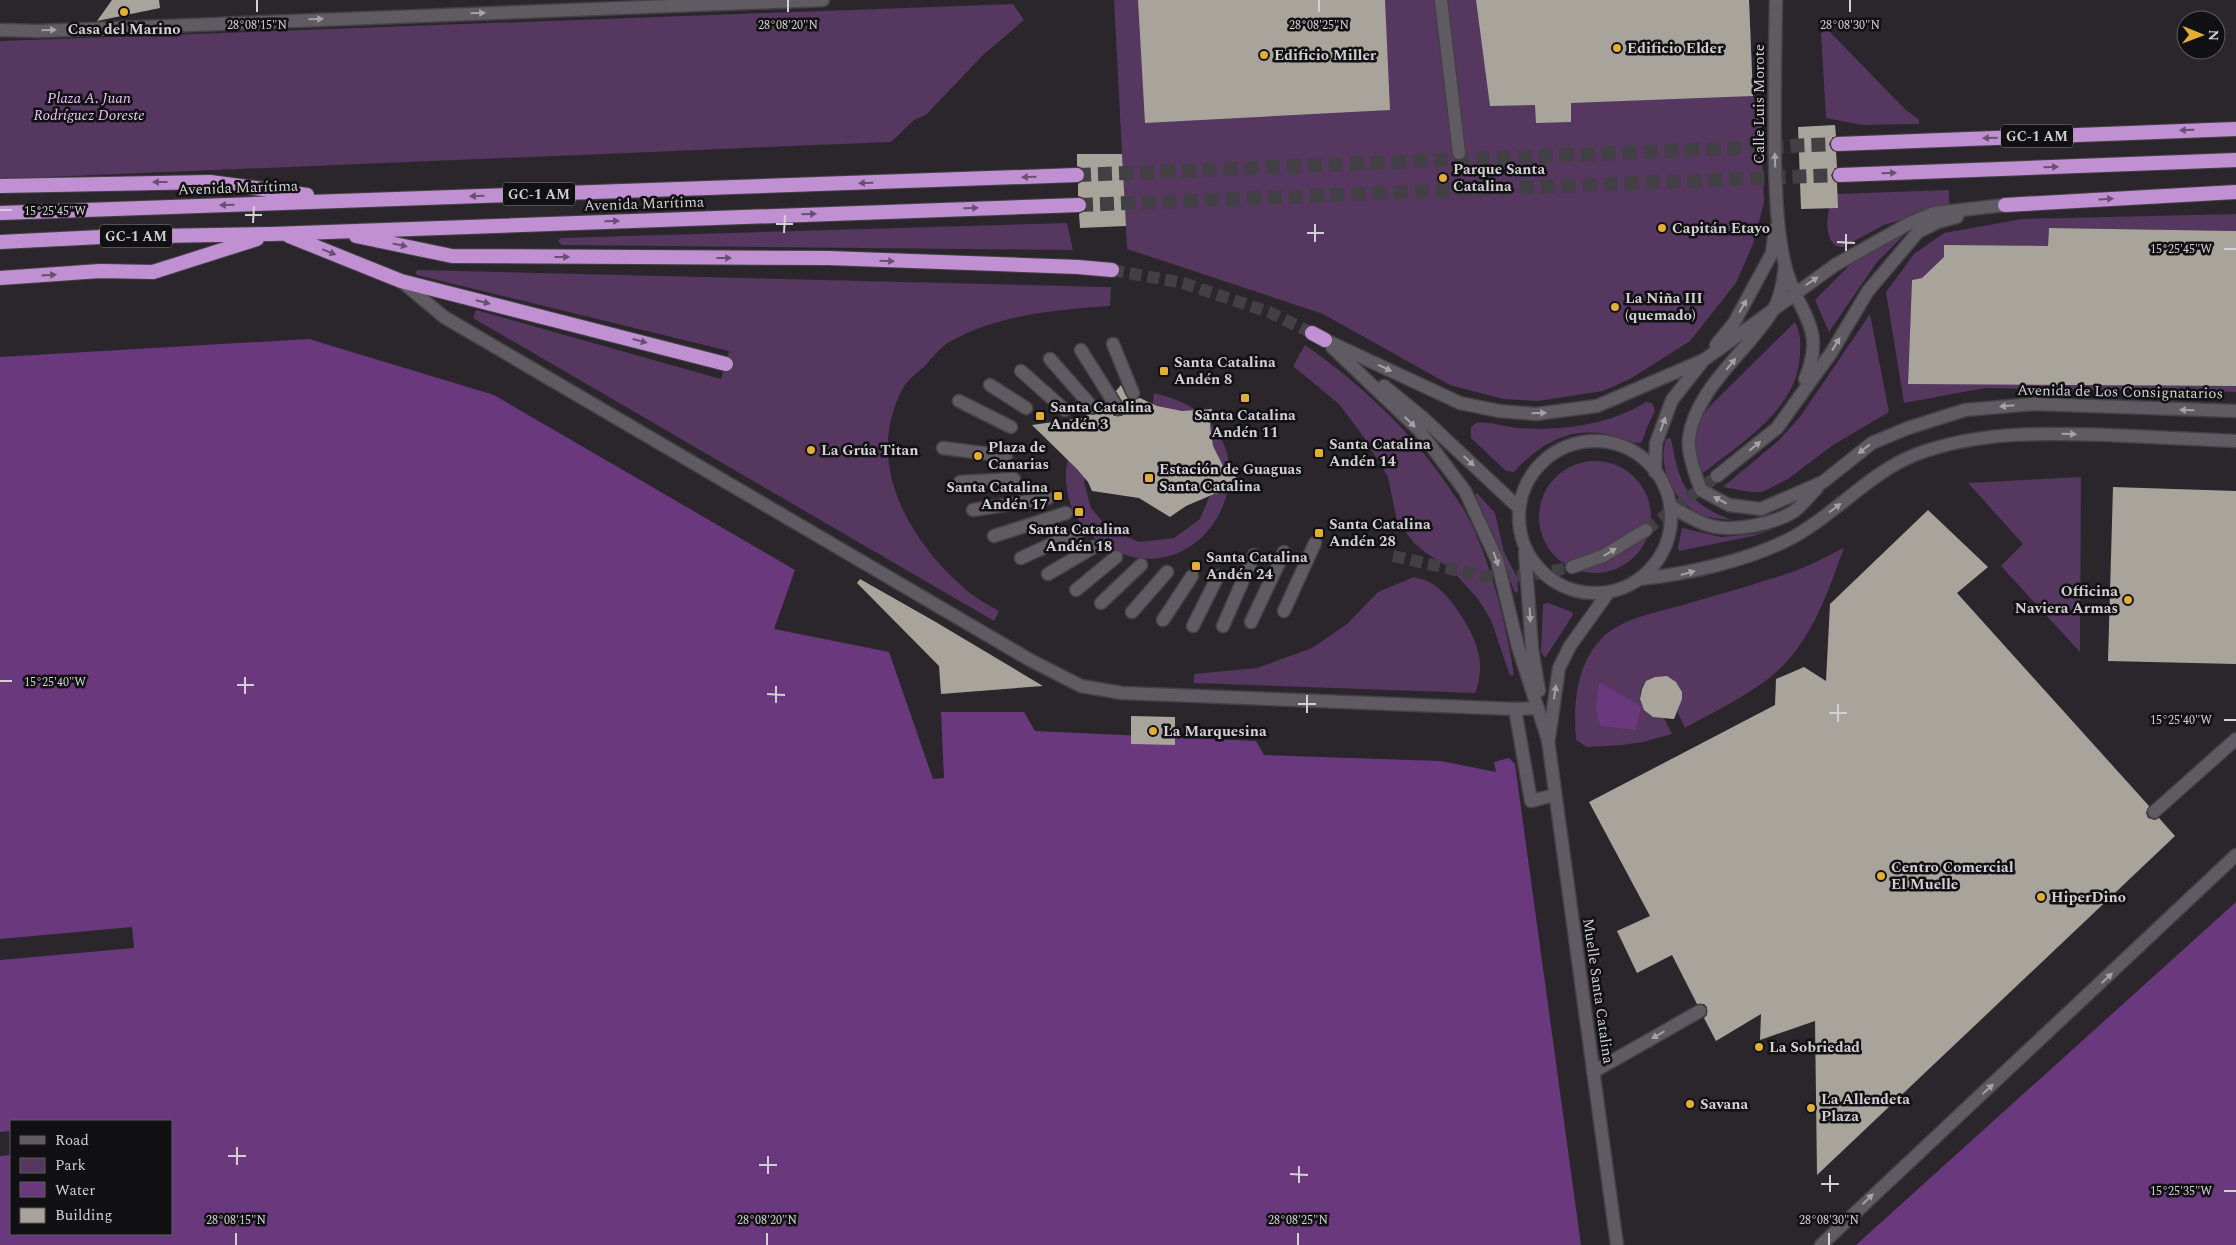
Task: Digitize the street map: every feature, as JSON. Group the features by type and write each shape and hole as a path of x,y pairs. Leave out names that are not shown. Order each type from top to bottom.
{"highway":[{"name":"GC-1 AM","path":"1838,144 2236,129"},
{"name":"GC-1 AM","path":"1840,175 2236,160"},
{"name":"Avenida Marítima","path":"0,212 1078,175"},
{"path":"0,186 210,182 348,201"},
{"path":"2005,205 2236,192"},
{"name":"Avenida Marítima","path":"0,242 101,237 278,234 1079,204"},
{"path":"336,231 452,256 828,258 1078,267 1112,270"},
{"path":"0,278 100,271 153,272 278,234 401,281 726,364"},
{"path":"1312,333 1325,340"}],"street":[{"path":"0,30 40,31 554,5 823,0"},
{"path":"1441,0 1459,153"},
{"name":"Calle Luis Morote","path":"1776,0 1774,104 1777,208"},
{"path":"1325,340 1460,403 1499,411 1536,414 1597,406 1704,360 1795,292 1835,265 1910,223 1934,213 2005,205"},
{"path":"1717,476 1777,428 1831,353 1868,291 1918,232 1938,222 2005,205"},
{"path":"1777,208 1785,266 1808,318 1814,342 1813,360 1797,398"},
{"path":"1655,472 1656,443 1672,400 1734,323 1772,253 1777,208"},
{"path":"1773,310 1782,288 1785,266"},
{"path":"401,281 452,322 1030,660 1081,686 1122,693 1515,709 1538,708"},
{"name":"Avenida de Los Consignatarios","path":"1773,310 1697,408 1688,439 1695,474 1701,490 1729,505 1761,509 1823,482 1872,443 1908,428 1965,410 2034,404 2236,411"},
{"path":"1325,340 1423,418 1519,508"},
{"path":"1325,340 1419,430 1465,491 1497,560 1518,647 1548,740"},
{"path":"1113,344 1132,393"},
{"path":"1080,350 1118,409"},
{"path":"1050,359 1092,408"},
{"path":"1021,371 1065,410"},
{"path":"990,385 1026,408"},
{"path":"959,401 1011,427"},
{"path":"1639,579 1678,575 1750,556 1795,536 1875,477 1900,462 1918,454 1967,439 2037,432 2236,441"},
{"path":"1525,549 1539,570 1559,585 1583,593 1608,593 1624,588 1639,579 1654,565 1665,547 1670,527 1670,506 1665,488 1655,472 1639,455 1619,445 1597,441 1575,443 1554,452 1537,467 1525,486 1519,508 1519,529 1525,549 1532,649 1548,740"},
{"path":"943,448 1006,456"},
{"path":"960,482 1014,479"},
{"path":"1670,506 1688,517 1712,526 1739,527 1767,523 1794,511 1823,482"},
{"path":"973,510 1048,498"},
{"path":"994,536 1066,514"},
{"path":"1022,558 1082,530"},
{"path":"1572,567 1604,556 1646,530"},
{"path":"1284,611 1315,542"},
{"path":"1048,574 1094,547"},
{"path":"1250,622 1284,552"},
{"path":"1223,626 1254,555"},
{"path":"1076,590 1116,557"},
{"path":"1101,603 1141,565"},
{"path":"1132,612 1166,572"},
{"path":"1163,620 1192,576"},
{"path":"1194,626 1218,576"},
{"path":"1548,740 1559,668 1570,646 1608,593"},
{"path":"1515,709 1531,801 1555,795"},
{"path":"2154,812 2236,739"},
{"name":"Muelle Santa Catalina","path":"1548,740 1617,1245"},
{"path":"1821,1245 2236,855"},
{"path":"1593,1072 1700,1011"}],"green space":[{"name":"Parque Santa Catalina","path":"1114,0 1749,0 1753,96 1761,115 1764,203 1753,244 1736,283 1690,341 1630,379 1603,391 1538,401 1503,399 1450,385 1323,314 1127,249"},
{"name":"Plaza A. Juan Rodríguez Doreste","path":"1013,4 1024,20 982,56 926,115 914,120 891,142 0,179 0,41"},
{"path":"1827,29 1905,109 1919,120 1919,124 1862,125 1826,118 1821,33"},
{"path":"1949,190 1949,206 1884,225 1843,247 1836,246 1828,234 1829,207 1835,194"},
{"path":"2236,214 2236,231 2049,228 2048,246 1944,245 1944,257 1922,278 1912,280 1908,383 2236,386 2236,392 1985,388 1904,403 1886,292 1914,254 1944,233 2022,219"},
{"path":"1067,223 1073,250 562,245 558,241 561,238"},
{"path":"1905,234 1877,262 1829,332 1815,300 1856,259"},
{"path":"417,270 1111,287 1110,306 1069,309 1008,319 969,332 947,343 905,385 892,417 888,446 891,474 899,501 912,527 948,573 970,593 999,611 994,621 473,318 476,310 721,379 729,351 417,275 415,273"},
{"path":"1870,314 1889,412 1833,445 1788,479 1762,492 1750,492 1723,487 1778,441 1800,417"},
{"path":"1795,322 1799,333 1800,348 1797,372 1790,390 1766,422 1750,437 1702,474 1696,457 1695,441 1702,417 1707,409"},
{"path":"1305,345 1365,392 1401,427 1433,465 1463,508 1476,533 1490,573 1507,635 1514,675 1510,676 1491,620 1478,599 1450,568 1414,543 1397,521 1388,477 1363,436 1339,404 1293,366"},
{"path":"1154,393 1197,411 1221,438 1230,471 1224,504 1207,532 1180,552 1146,559 1107,547 1086,530 1075,515 1069,499 1066,477 1067,465 1074,442 1087,422 1105,405 1092,444 1084,482 1091,508 1108,528 1139,542 1174,538 1200,519 1215,483 1152,411"},
{"path":"1646,402 1652,403 1655,411 1642,442 1639,443 1610,435 1592,433 1566,436 1544,446 1514,472 1506,471 1471,438 1471,427 1476,423 1535,429 1585,425 1617,416"},
{"path":"1671,438 1677,468 1687,490 1704,506 1732,520 1713,518 1694,511 1686,505 1673,489 1668,480 1664,460 1666,439"},
{"path":"1595,461 1617,465 1635,477 1647,495 1651,517 1647,539 1635,557 1617,569 1595,573 1573,569 1555,557 1543,539 1539,517 1543,495 1555,477 1573,465"},
{"path":"2081,477 2080,652 2001,566 2023,544 1968,483"},
{"path":"1477,493 1495,513 1504,552 1517,577 1517,593 1514,591 1500,549 1475,495"},
{"path":"1682,528 1721,537 1754,534 1776,528 1753,536 1679,551 1678,547"},
{"path":"1844,548 1822,605 1808,633 1790,658 1768,679 1727,705 1685,728 1677,711 1681,696 1678,685 1671,679 1662,677 1652,679 1644,684 1640,693 1642,705 1648,713 1664,718 1672,734 1623,745 1587,747 1576,740 1576,699 1582,672 1594,648 1611,630 1641,616 1792,572"},
{"path":"1414,577 1426,580 1445,594 1467,625 1477,646 1480,659 1479,679 1475,693 1194,683 1194,674 1257,668 1312,648 1347,624 1378,592"},
{"path":"1548,603 1572,612 1573,615 1545,658 1541,652 1543,604"}],"water":[{"path":"309,339 494,395 795,570 774,629 889,652 933,779 944,778 941,712 1024,712 1035,731 1256,741 1264,755 1441,761 1496,772 1494,762 1509,758 1515,764 1581,1245 0,1245 0,1156 10,1155 10,1235 172,1235 172,1120 10,1120 10,1131 0,1132 0,960 134,948 132,927 0,939 0,357"},
{"path":"1599,682 1641,706 1636,730 1600,726 1596,708"},
{"path":"2236,902 2236,1245 1856,1245"}],"building":[{"name":"Casa del Marino","path":"112,0 159,0 160,8 97,21"},
{"name":"Edificio Miller","path":"1138,0 1385,0 1390,110 1145,123"},
{"name":"Edificio Elder","path":"1476,0 1749,0 1753,96 1571,103 1571,122 1536,123 1535,105 1490,106"},
{"path":"1835,125 1836,136 1829,144 1831,149 1836,152 1837,167 1831,175 1837,183 1838,208 1801,209 1798,127"},
{"path":"1077,154 1122,154 1126,226 1080,228 1079,214 1086,210 1088,204 1084,198 1078,196 1078,184 1084,180 1086,174 1082,168 1077,166"},
{"path":"2049,228 2236,231 2236,386 1908,384 1912,280 1922,278 1944,257 1944,245 2048,246"},
{"path":"1121,385 1126,396 1131,401 1140,398 1157,406 1182,411 1212,409 1210,426 1213,446 1223,466 1250,489 1214,494 1186,506 1170,517 1139,498 1092,491 1088,482 1077,469 1032,425 1082,418 1088,414 1094,415 1098,413 1100,405 1104,402 1114,416 1122,416 1126,408 1116,391"},
{"path":"2113,487 2236,491 2236,664 2108,661"},
{"name":"Centro Comercial El Muelle","path":"1928,510 1988,567 1957,593 2149,806 2146,813 2148,818 2155,820 2159,818 2175,836 1817,1175 1815,1021 1760,1040 1761,1014 1716,1041 1704,1018 1707,1015 1707,1007 1704,1004 1697,1004 1672,955 1637,973 1617,931 1650,916 1589,802 1775,705 1776,679 1804,667 1826,681 1830,604"},
{"path":"860,579 1043,686 941,694 939,666 857,583"},
{"path":"1667,676 1676,682 1682,692 1682,699 1674,719 1653,717 1644,710 1640,699 1646,681 1655,677"},
{"name":"La Marquesina","path":"1131,716 1175,717 1175,745 1131,744"}],"tunnel":[{"path":"1077,175 1838,144"},
{"path":"1079,205 1840,175"},
{"path":"1112,270 1183,283 1269,312 1312,333"},
{"path":"1646,530 1717,476"},
{"path":"1393,556 1483,576 1527,576 1572,567"}],"place":[{"name":"Casa del Marino","path":"124,12"},
{"name":"Edificio Elder","path":"1617,48"},
{"name":"Edificio Miller","path":"1264,55"},
{"name":"Parque Santa Catalina","path":"1443,178"},
{"name":"Capitán Etayo","path":"1662,228"},
{"name":"La Niña III (quemado)","path":"1615,307"},
{"name":"Santa Catalina Andén 8","path":"1164,371"},
{"name":"Santa Catalina Andén 11","path":"1245,398"},
{"name":"Santa Catalina Andén 3","path":"1040,416"},
{"name":"La Grúa Titan","path":"811,450"},
{"name":"Santa Catalina Andén 14","path":"1319,453"},
{"name":"Plaza de Canarias","path":"978,456"},
{"name":"Estación de Guaguas Santa Catalina","path":"1149,478"},
{"name":"Santa Catalina Andén 17","path":"1058,496"},
{"name":"Santa Catalina Andén 18","path":"1079,512"},
{"name":"Santa Catalina Andén 28","path":"1319,533"},
{"name":"Santa Catalina Andén 24","path":"1196,566"},
{"name":"Officina Naviera Armas","path":"2128,600"},
{"name":"La Marquesina","path":"1153,731"},
{"name":"Centro Comercial El Muelle","path":"1881,876"},
{"name":"HiperDino","path":"2041,897"},
{"name":"La Sobriedad","path":"1759,1047"},
{"name":"Savana","path":"1690,1104"},
{"name":"La Allendeta Plaza","path":"1811,1108"}]}
